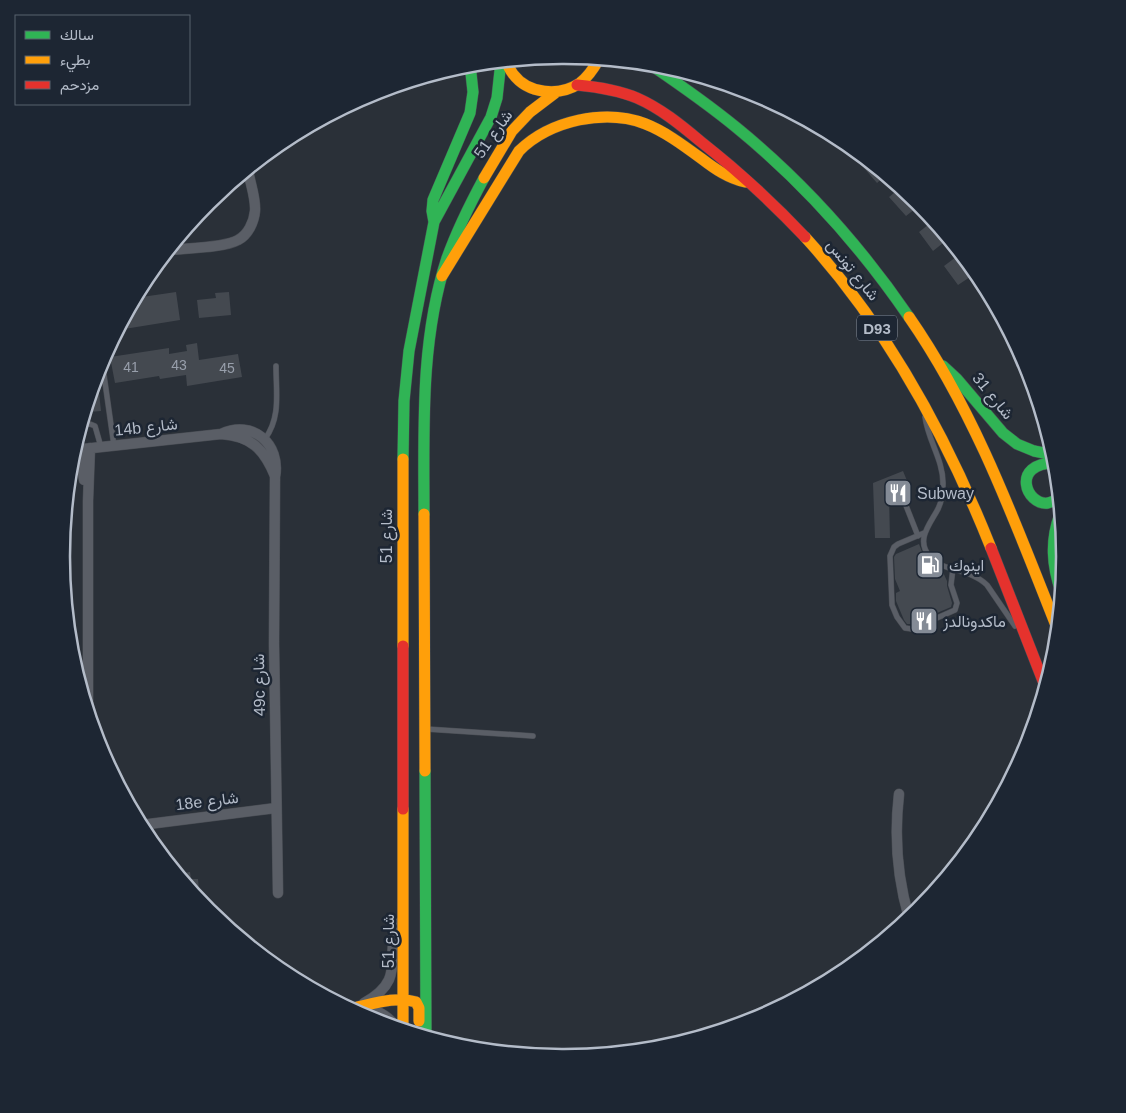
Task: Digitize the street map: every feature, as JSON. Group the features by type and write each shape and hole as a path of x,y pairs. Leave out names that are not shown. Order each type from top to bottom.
{"street":[{"path":"577,85 588,77 595,65"},
{"path":"509,67 515,76 526,85 538,90 555,93"},
{"name":"شارع 51","path":"403,1022 403,426 406,376 412,334 434,222 491,117 497,98 500,68"},
{"path":"434,222 433,200 470,113 473,92 471,72"},
{"name":"شارع تونس","path":"664,74 730,123 797,184 830,218 874,270 908,316 938,362 976,432 1052,617"},
{"name":"شارع 51","path":"426,1029 424,412 425,376 436,304 442,276 454,239 469,205 506,140 523,118 555,93 577,85"},
{"name":"شارع تونس","path":"577,85 610,89 641,99 676,120 750,182 809,242 855,297 896,356 950,454 1041,676"},
{"path":"442,276 519,151 534,137 551,128 602,116 620,116 637,120 662,131 720,172 734,179 750,182"},
{"path":"179,249 227,244 238,240 248,230 253,219 255,204 249,177"},
{"name":"شارع 31","path":"938,362 960,382 1000,432 1018,445 1044,453"},
{"name":"14b شارع","path":"83,449 221,434 262,443"},
{"name":"49c شارع","path":"262,443 275,477 274,644 278,892"},
{"path":"82,453 88,501 83,667"},
{"path":"1047,464 1035,466 1028,474 1026,484 1029,494 1036,501 1047,503 1053,501"},
{"path":"1055,529 1052,553 1055,575"},
{"path":"898,794 896,850 901,887 907,909"},
{"name":"18e شارع","path":"149,824 276,808"},
{"path":"358,1004 380,993 389,980 394,965 395,932 404,918"},
{"path":"361,1006 413,1000 418,1006 418,1027"},
{"path":"367,1008 387,1017"}],"lane":[{"path":"262,443 272,430 275,420 276,366"},
{"path":"104,377 114,446"},
{"path":"924,404 928,433 940,462 943,480 942,499 939,508 924,533 924,545 930,557 941,565 975,575 987,585 1030,648"},
{"path":"88,424 95,426 101,447"},
{"path":"903,498 918,536"},
{"path":"924,533 898,544 894,547 890,556 893,609 905,628 912,629 955,610 957,603 951,585 953,568"},
{"path":"426,729 533,736"}],"building":[{"path":"861,165 880,180 877,183"},
{"path":"895,192 913,210 906,216 889,197"},
{"path":"927,226 943,243 933,251 919,232"},
{"path":"955,258 969,278 958,285 944,266"},
{"path":"176,292 180,320 126,329 144,297"},
{"path":"229,292 231,315 199,318 197,300 216,298 215,293"},
{"path":"197,343 199,360 238,354 242,377 187,386 186,375 160,379 159,376 115,383 111,362 113,357 169,348 169,354 187,351 186,345"},
{"path":"99,391 101,411 92,412"},
{"path":"903,471 910,488 889,496 890,538 875,538 873,483"},
{"path":"919,544 927,560 942,570 947,581 952,603 951,607 907,624 896,601 896,593 900,591 895,579 894,557 896,554"},
{"path":"191,879 198,879 199,887"}],"traffic: fast":[{"path":"403,459 404,401 409,351 434,222 491,117 497,98 500,68"},
{"path":"434,222 433,200 470,113 473,92 471,72"},
{"path":"664,74 726,119 785,170 830,216 891,291 909,317"},
{"path":"424,514 425,385 432,321 438,289 447,258 464,217 484,178"},
{"path":"943,366 957,379 1003,433 1017,444 1044,453"},
{"path":"1047,464 1032,470 1027,476 1026,484 1033,498 1040,502 1053,501"},
{"path":"1055,533 1053,553 1056,570"},
{"path":"425,771 426,1029"}],"traffic: slow":[{"path":"509,67 519,81 527,86 554,92 580,83 595,65"},
{"path":"484,178 512,131 530,112 555,93"},
{"path":"442,276 519,151 539,135 562,125 598,117 631,119 659,130 722,173 745,182"},
{"path":"805,237 863,308 912,384 955,465 991,548"},
{"path":"909,317 933,353 974,429 1009,508 1052,617"},
{"path":"403,459 403,646"},
{"path":"424,514 425,771"},
{"path":"403,809 403,1022"},
{"path":"362,1006 386,1001 409,1000 416,1002 419,1008 419,1021"}],"traffic: jam":[{"path":"577,85 623,93 646,102 662,112 741,175 805,237"},
{"path":"991,548 1041,676"},
{"path":"403,646 403,809"}],"place":[{"name":"Subway","path":"898,493"},
{"name":"اينوك","path":"930,565"},
{"name":"ماكدونالدز","path":"924,621"}]}
